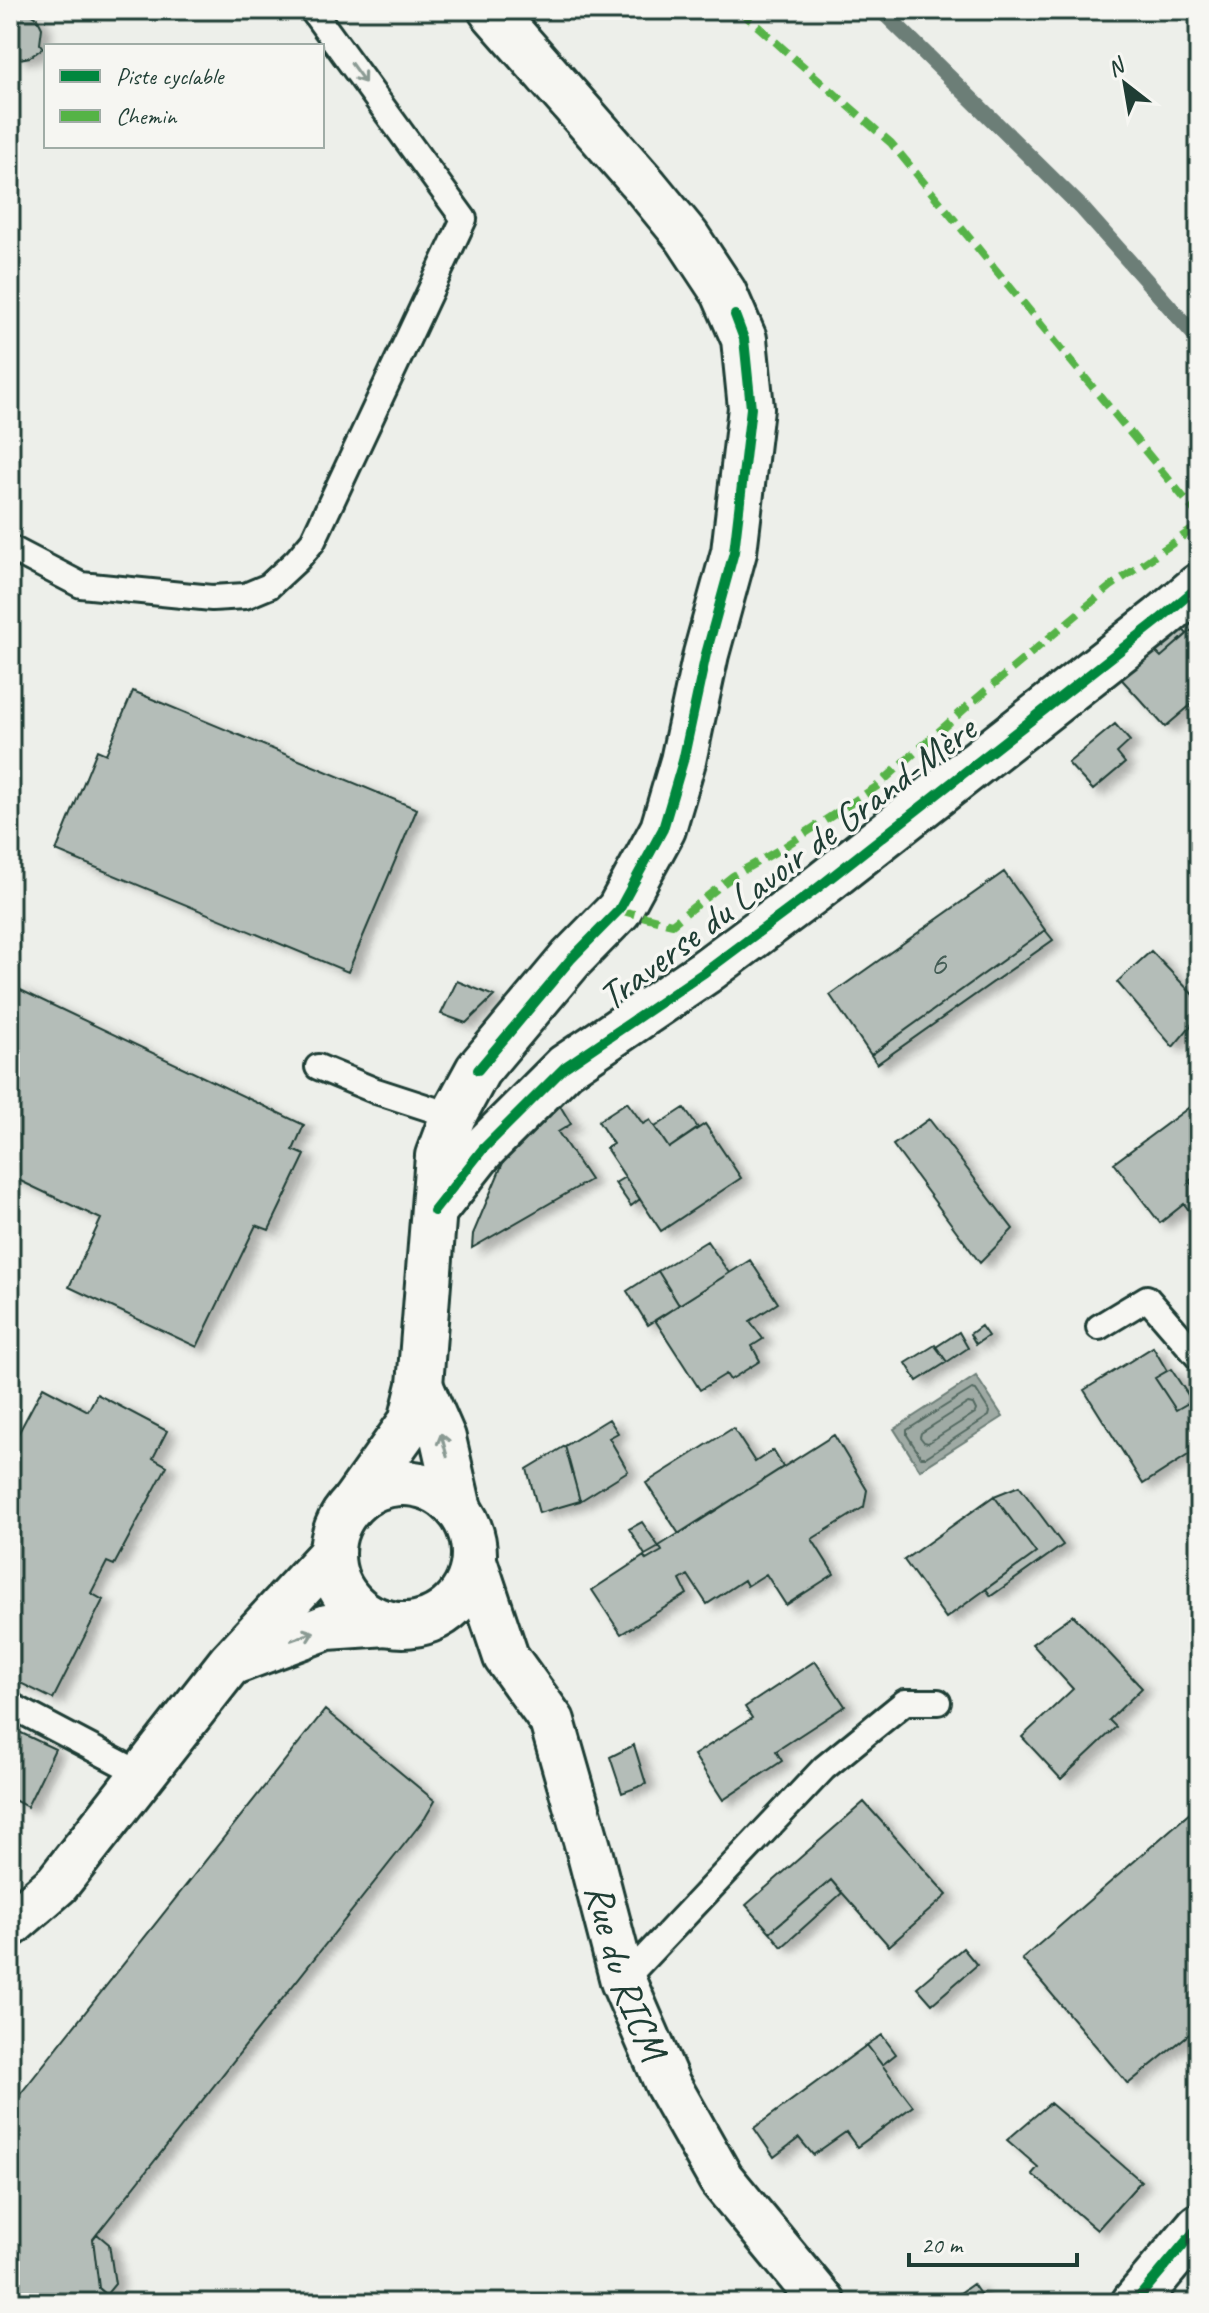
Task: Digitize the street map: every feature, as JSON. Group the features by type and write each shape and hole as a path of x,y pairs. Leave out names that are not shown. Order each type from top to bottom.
{"main road":[{"path":"491,10 646,187 687,237 724,293 744,339 751,408 734,552 706,654 683,761 663,829 619,910 571,959 478,1070 453,1116 438,1156 420,1385 411,1422 339,1522 334,1537 332,1553 335,1575 344,1594 363,1612 506,1657"},
{"name":"Traverse du Lavoir de Grand-Mère","path":"434,1211 482,1150 565,1067 705,972 815,890 1199,586"},
{"path":"420,1385 443,1438 459,1509"},
{"path":"230,1663 327,1627 402,1624 444,1612 464,1591 474,1561 473,1539 459,1509 441,1493 411,1483 383,1485 354,1502"},
{"path":"10,1925 57,1884 230,1663 332,1553"},
{"name":"Rue du RICM","path":"474,1561 506,1657 552,1721 623,1981 668,2085 721,2179 823,2303"},
{"path":"1134,2303 1199,2226"}],"lane":[{"path":"10,548 81,585 212,598 245,596 269,586 313,541 464,219 312,10"},
{"path":"318,1067 376,1091 453,1116"},
{"path":"1099,1327 1147,1298 1199,1358"},
{"path":"623,1981 824,1768 905,1702 938,1702"},
{"path":"10,1705 143,1775"}],"water":[{"path":"976,1376 1003,1417 920,1470 894,1429"}],"building":[{"path":"28,12 37,18 42,28 40,44 43,48 30,57 19,59 10,50 10,14"},
{"path":"1199,624 1199,698 1165,727 1115,672 1148,644 1161,657"},
{"path":"1181,627 1187,634 1161,657 1153,649"},
{"path":"133,691 417,809 348,972 56,851 97,750 106,754"},
{"path":"1115,724 1130,741 1117,753 1125,763 1093,790 1068,763"},
{"path":"1004,872 1045,930 871,1055 830,995"},
{"path":"1045,930 1053,940 877,1064 871,1055"},
{"path":"1151,951 1199,1001 1199,1016 1173,1047 1117,982"},
{"path":"457,981 494,996 466,1023 441,1014"},
{"path":"10,985 304,1125 293,1150 305,1155 269,1230 256,1225 197,1347 69,1287 101,1219 10,1176"},
{"path":"556,1099 571,1124 558,1132 590,1180 472,1248 473,1234 510,1146"},
{"path":"1199,1100 1199,1174 1189,1181 1199,1194 1199,1223 1184,1204 1160,1223 1114,1163"},
{"path":"627,1102 643,1124 650,1120 669,1148 705,1124 741,1178 661,1231 606,1148 613,1144 598,1121"},
{"path":"684,1108 698,1128 669,1148 655,1127"},
{"path":"929,1119 1013,1229 980,1263 893,1145"},
{"path":"625,1177 640,1199 631,1206 615,1183"},
{"path":"707,1241 729,1273 679,1305 658,1271"},
{"path":"750,1260 778,1303 750,1321 763,1339 752,1346 760,1361 730,1380 726,1374 700,1390 655,1320"},
{"path":"658,1271 679,1305 648,1325 627,1291"},
{"path":"981,1326 988,1336 976,1344 970,1334"},
{"path":"959,1332 968,1348 947,1362 936,1347"},
{"path":"935,1345 947,1362 917,1381 906,1363"},
{"path":"1153,1347 1167,1371 1155,1378 1176,1410 1195,1399 1199,1406 1199,1448 1143,1484 1084,1390"},
{"path":"1171,1369 1192,1401 1176,1410 1155,1378"},
{"path":"43,1387 88,1411 97,1394 167,1431 153,1458 167,1466 114,1565 107,1562 91,1593 103,1600 53,1699 10,1678 10,1449"},
{"path":"609,1419 618,1433 609,1438 628,1471 580,1501 565,1446"},
{"path":"733,1428 755,1462 773,1450 783,1467 679,1534 646,1483"},
{"path":"834,1435 867,1490 864,1507 812,1539 834,1574 786,1605 766,1574 747,1586 744,1580 707,1604 688,1575 680,1580 687,1594 621,1634 592,1590 644,1556 646,1560 662,1551 659,1546"},
{"path":"565,1446 580,1501 539,1513 527,1469"},
{"path":"1019,1486 1063,1545 991,1596 986,1589 1036,1553 994,1496"},
{"path":"994,1496 1036,1553 946,1618 904,1560"},
{"path":"642,1522 659,1547 645,1555 629,1529"},
{"path":"1073,1615 1142,1688 1109,1720 1116,1727 1061,1779 1022,1737 1073,1689 1032,1644"},
{"path":"815,1661 845,1706 776,1751 782,1761 723,1800 694,1755 752,1718 745,1707"},
{"path":"325,1710 435,1801 425,1818 93,2239 99,2288 117,2303 10,2303 10,2107"},
{"path":"17,1731 55,1749 27,1807 10,1798 10,1745"},
{"path":"634,1745 646,1784 622,1793 610,1757"},
{"path":"864,1802 947,1895 889,1946 831,1880 770,1932 746,1905"},
{"path":"1199,1805 1199,2026 1128,2084 1022,1959"},
{"path":"831,1880 842,1893 782,1947 770,1932"},
{"path":"963,1948 977,1965 932,2004 917,1987"},
{"path":"882,2035 896,2054 882,2065 867,2045"},
{"path":"867,2045 913,2106 857,2147 846,2132 813,2155 799,2138 774,2157 754,2128"},
{"path":"1050,2103 1141,2181 1097,2230 1032,2174 1038,2167 1007,2140"},
{"path":"97,2234 109,2244 115,2284 106,2295 99,2288 93,2239"},
{"path":"973,2284 986,2303 946,2303"}],"waterway":[{"path":"881,10 1081,207 1199,340"}],"marked path":[{"path":"739,10 891,143 1199,516"},
{"path":"619,910 672,924 733,876 876,787 1111,586 1199,525"}],"cycle path":[{"path":"478,1070 571,959 619,910 663,829 683,761 706,654 734,552 751,408 744,339 735,315"},
{"path":"434,1211 482,1150 565,1067 705,972 815,890 1199,586"},
{"path":"1134,2303 1199,2226"}]}
